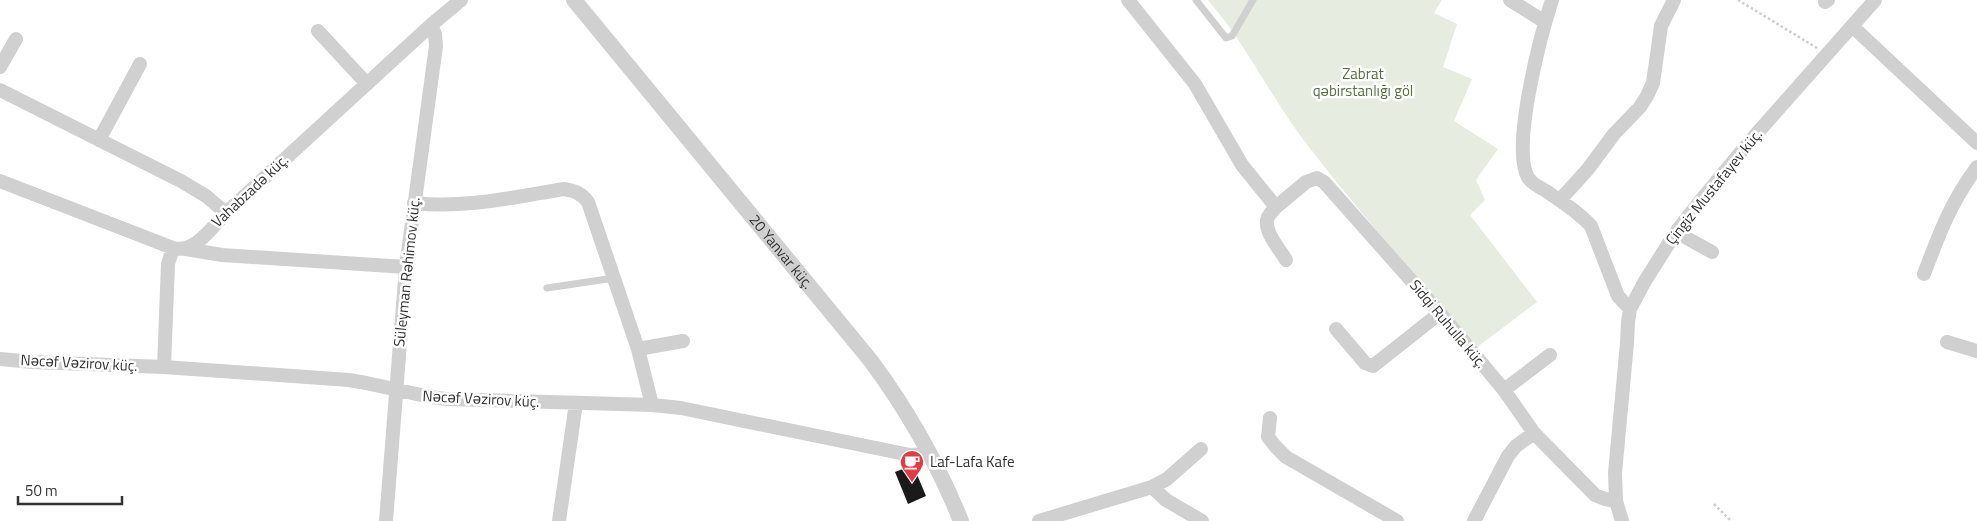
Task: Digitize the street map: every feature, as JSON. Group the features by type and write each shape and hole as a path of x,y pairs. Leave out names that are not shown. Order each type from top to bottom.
{"street":[{"name":"Vahabzadə küç.","path":"180,248 202,237 431,25 462,0"},
{"name":"20 Yanvar küç.","path":"574,0 872,361 908,415 930,454 961,521"},
{"path":"1128,0 1195,84 1242,165 1276,207 1268,218 1267,226 1286,260"},
{"path":"1510,0 1545,22"},
{"path":"1552,0 1536,54 1522,144 1524,167 1530,180 1584,218 1591,226 1618,296 1630,309"},
{"path":"1560,200 1588,169 1614,134 1640,107 1647,96 1653,83 1661,26 1674,0"},
{"name":"Çingiz Mustafayev küç.","path":"1622,521 1616,501 1615,489 1630,309 1676,232 1751,140 1875,0"},
{"name":"Süleyman Rəhimov küç.","path":"386,521 406,267 435,59 435,34 431,25"},
{"path":"1852,26 1977,143"},
{"path":"318,31 367,84"},
{"path":"0,67 16,39"},
{"path":"99,140 140,64"},
{"path":"0,90 181,181 206,196 226,213"},
{"path":"1924,274 1945,218 1954,200 1977,167"},
{"name":"Sidqi Ruhulla küç.","path":"1276,207 1306,182 1317,178 1324,182 1440,313 1504,390 1534,432 1595,495 1616,501"},
{"path":"0,181 180,248 222,254 406,267"},
{"path":"414,203 464,205 564,189 574,190 582,195 588,202 638,349 652,405"},
{"path":"1676,232 1712,252"},
{"path":"164,366 168,264 180,248"},
{"path":"1336,329 1365,363 1373,366 1440,313"},
{"path":"638,349 683,341"},
{"path":"1947,342 1977,351"},
{"path":"1504,390 1550,355"},
{"name":"Nəcəf Vəzirov küç.","path":"0,359 32,362 164,366 349,380 396,389 418,396 446,399 652,405 681,408 910,455 930,454"},
{"path":"559,521 576,403"},
{"path":"1270,418 1268,436 1286,457 1397,521"},
{"path":"1474,521 1508,456 1516,446 1534,432"},
{"path":"1039,521 1152,486 1167,479 1201,449"},
{"path":"1152,486 1166,500 1202,521"}],"lane":[{"path":"1196,0 1226,38 1232,36 1253,0"},
{"path":"547,288 614,278"}],"path":[{"path":"1738,0 1827,54"},
{"path":"1714,504 1731,521"}],"green space":[{"name":"Zabrat qəbirstanlığı göl","path":"1208,0 1442,0 1434,13 1457,24 1443,67 1472,79 1454,121 1498,149 1476,180 1485,200 1470,215 1537,302 1476,348 1329,173 1283,111 1235,35"}],"building":[{"path":"913,465 926,496 908,504 895,472"}],"place":[{"name":"Laf-Lafa Kafe","path":"912,483"}]}
